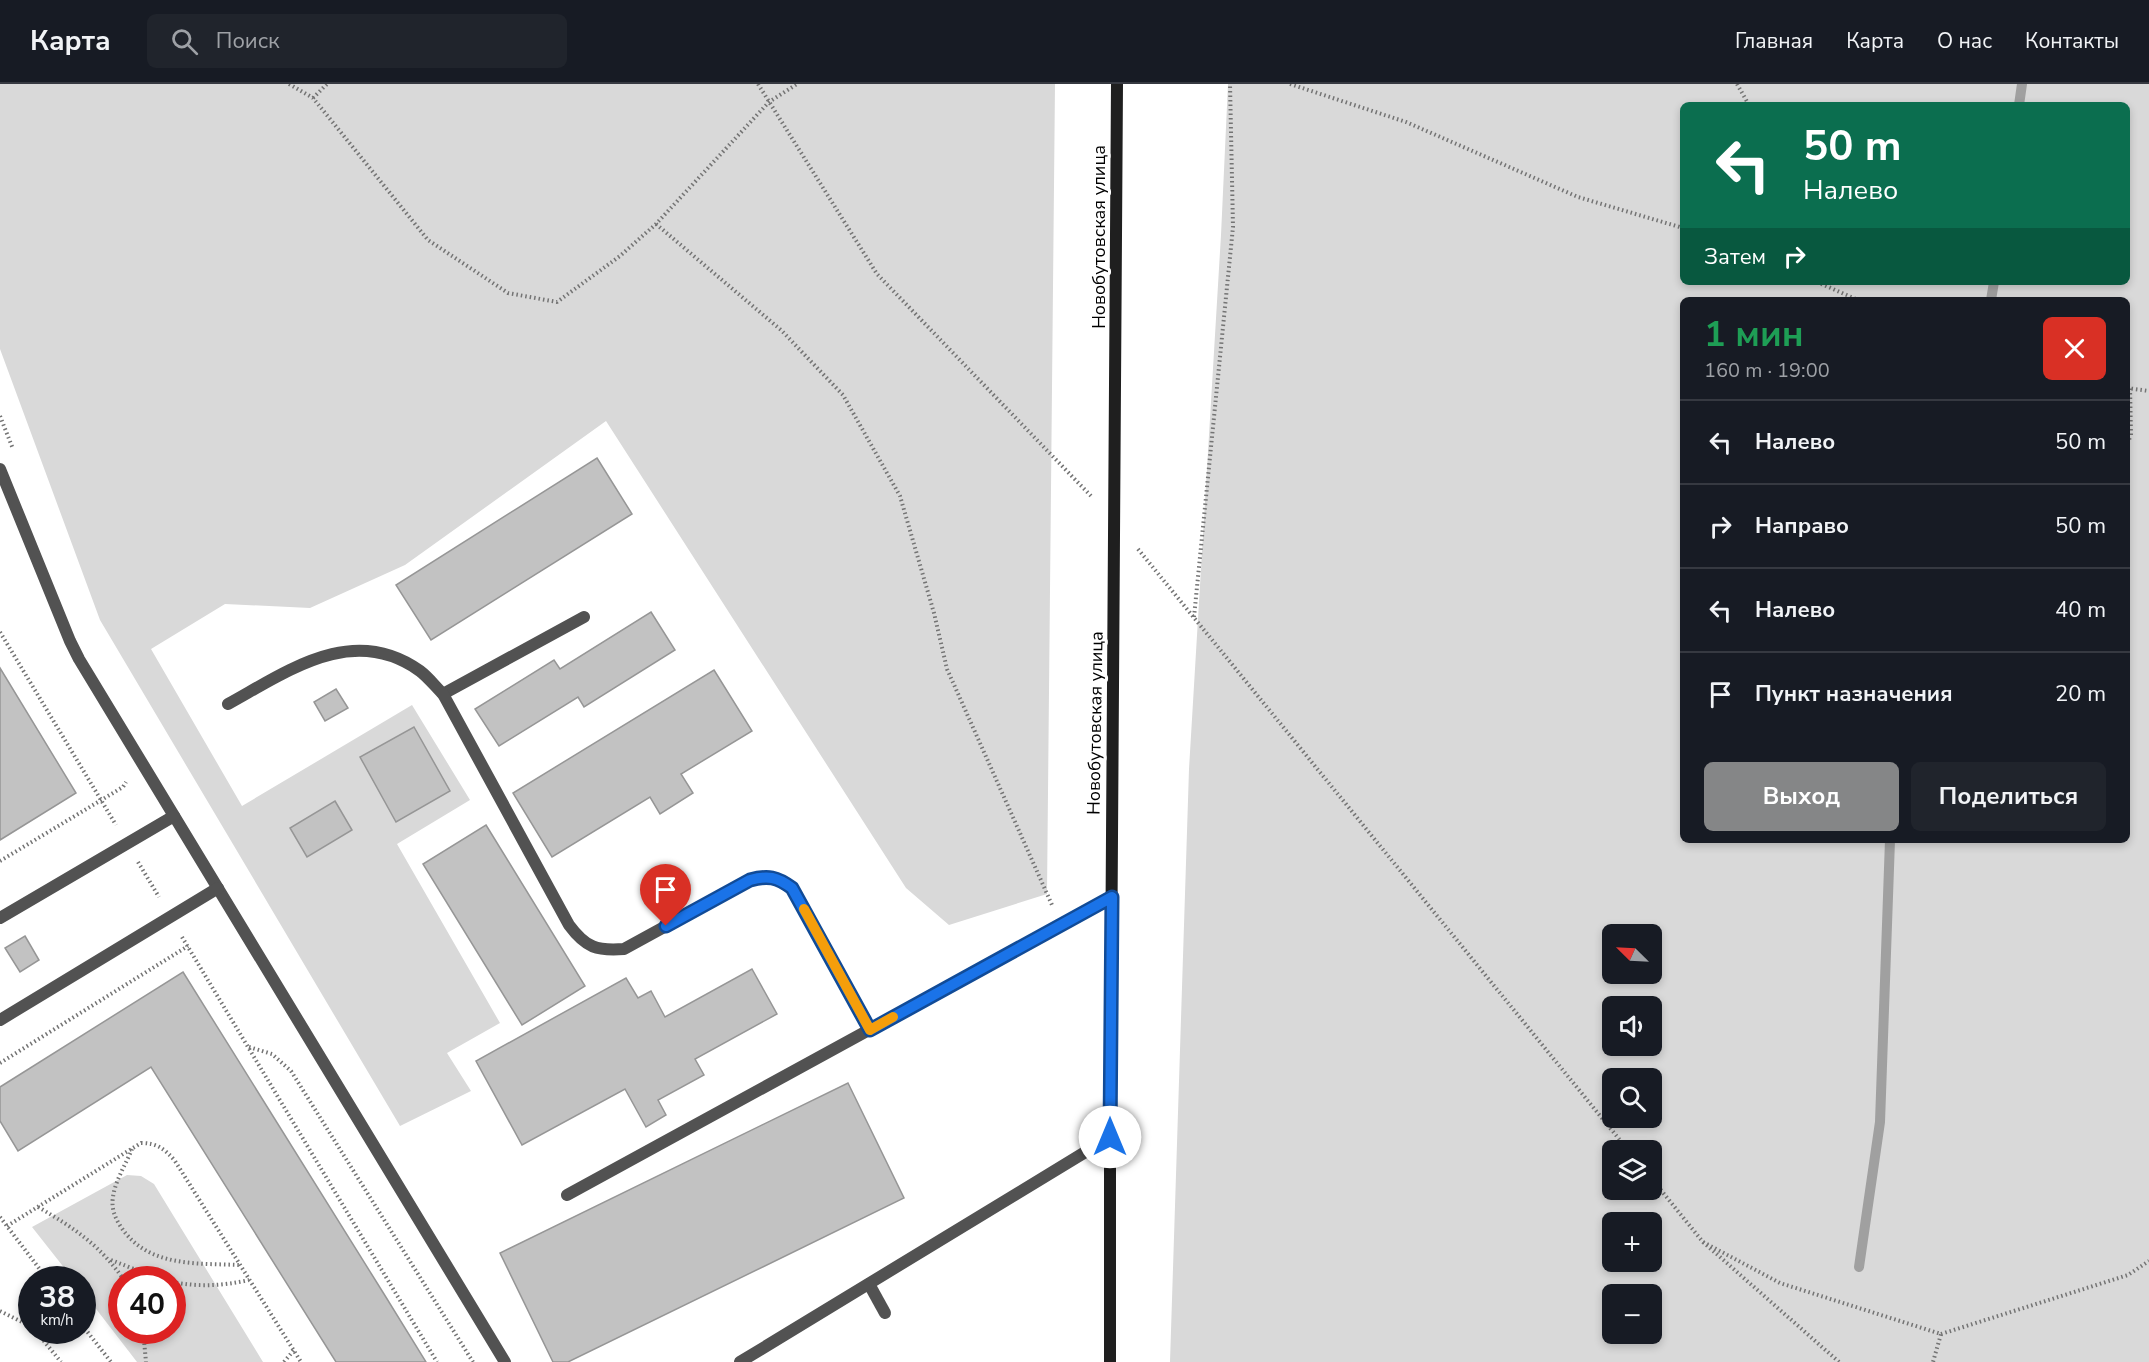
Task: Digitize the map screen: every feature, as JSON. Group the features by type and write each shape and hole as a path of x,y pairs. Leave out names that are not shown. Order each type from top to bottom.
{"street":[{"name":"Новобутовская улица","path":"1110,1362 1117,84"}],"lane":[{"path":"0,469 70,641 505,1362"},
{"path":"443,694 584,617"},
{"path":"228,704 311,659 344,650 377,652 399,659 421,672 443,694 569,925 579,938 588,945 604,951 624,949 750,880 763,876 778,878 792,888 870,1030"},
{"path":"0,918 174,816"},
{"path":"0,1020 218,888"},
{"path":"567,1195 1112,897"},
{"path":"740,1362 1110,1137"},
{"path":"869,1284 885,1313"}],"path":[{"path":"289,84 313,98 428,240 508,293 557,302 620,256 656,224 769,102 797,84"},
{"path":"313,98 327,84"},
{"path":"758,84 877,274 1115,520 1620,1140"},
{"path":"1194,618 1233,227 1230,84"},
{"path":"1290,84 1406,122 1578,197 1680,227"},
{"path":"1737,84 1747,102"},
{"path":"656,224 781,330 843,395 900,496 934,613 947,669 1061,925"},
{"path":"1824,285 1851,297"},
{"path":"2130,388 2149,391"},
{"path":"2130,412 2130,438"},
{"path":"0,632 437,1362"},
{"path":"0,861 101,800"},
{"path":"0,1063 188,946"},
{"path":"248,1046 272,1054 291,1071 473,1362"},
{"path":"7,1226 141,1143 159,1146 168,1152 301,1362"},
{"path":"132,1149 113,1196 115,1217 129,1237 147,1251 178,1262 240,1265"},
{"path":"1662,1192 1702,1242 1839,1362"},
{"path":"38,1208 75,1229 115,1266"},
{"path":"0,1217 37,1266"},
{"path":"1702,1242 1780,1283 1941,1334 2128,1275 2149,1261"},
{"path":"111,1260 126,1266"},
{"path":"186,1284 224,1285 249,1280"},
{"path":"0,1311 18,1320"},
{"path":"1933,1362 1941,1334"},
{"path":"96,1343 111,1362"},
{"path":"46,1344 61,1362"},
{"path":"144,1344 146,1362"},
{"path":"284,1362 294,1350"}],"shaded area":[{"path":"0,84 1055,84 1047,894 949,925 906,888 606,421 405,565 310,608 225,604 151,649 242,806 412,705 470,800 397,844 500,1023 447,1053 471,1091 400,1126 100,620 0,349"},
{"path":"1228,84 2149,84 2149,1362 1170,1362 1189,769"},
{"path":"127,1175 141,1176 154,1184 263,1362 137,1362 123,1344 186,1344 186,1266 108,1266 108,1324 96,1309 96,1266 63,1266 32,1227"}],"building":[{"path":"597,458 632,514 431,640 396,585"},
{"path":"651,612 675,650 584,707 578,697 499,746 475,709 554,660 560,669"},
{"path":"0,668 76,793 0,840"},
{"path":"714,670 752,731 681,774 693,793 660,814 650,797 552,857 513,793"},
{"path":"336,689 348,708 325,721 314,702"},
{"path":"414,727 450,791 396,822 360,757"},
{"path":"335,801 352,830 307,857 290,828"},
{"path":"486,825 585,986 522,1025 423,864"},
{"path":"25,936 39,960 20,972 5,948"},
{"path":"752,969 777,1014 695,1059 704,1075 658,1100 666,1115 646,1127 625,1089 522,1145 476,1061 626,978 638,998 651,991 665,1017"},
{"path":"183,972 426,1362 336,1362 151,1067 18,1151 0,1121 0,1087"},
{"path":"848,1083 904,1198 568,1362 553,1362 500,1253"}],"waterway":[{"path":"2019,102 2022,84"},
{"path":"1992,297 1994,285"},
{"path":"1859,1267 1880,1122 1890,843"}],"slow traffic":[{"path":"804,909 870,1030 893,1017"}],"route":[{"path":"666,926 750,880 763,876 778,878 792,888 870,1030 1112,897 1110,1137"}]}
